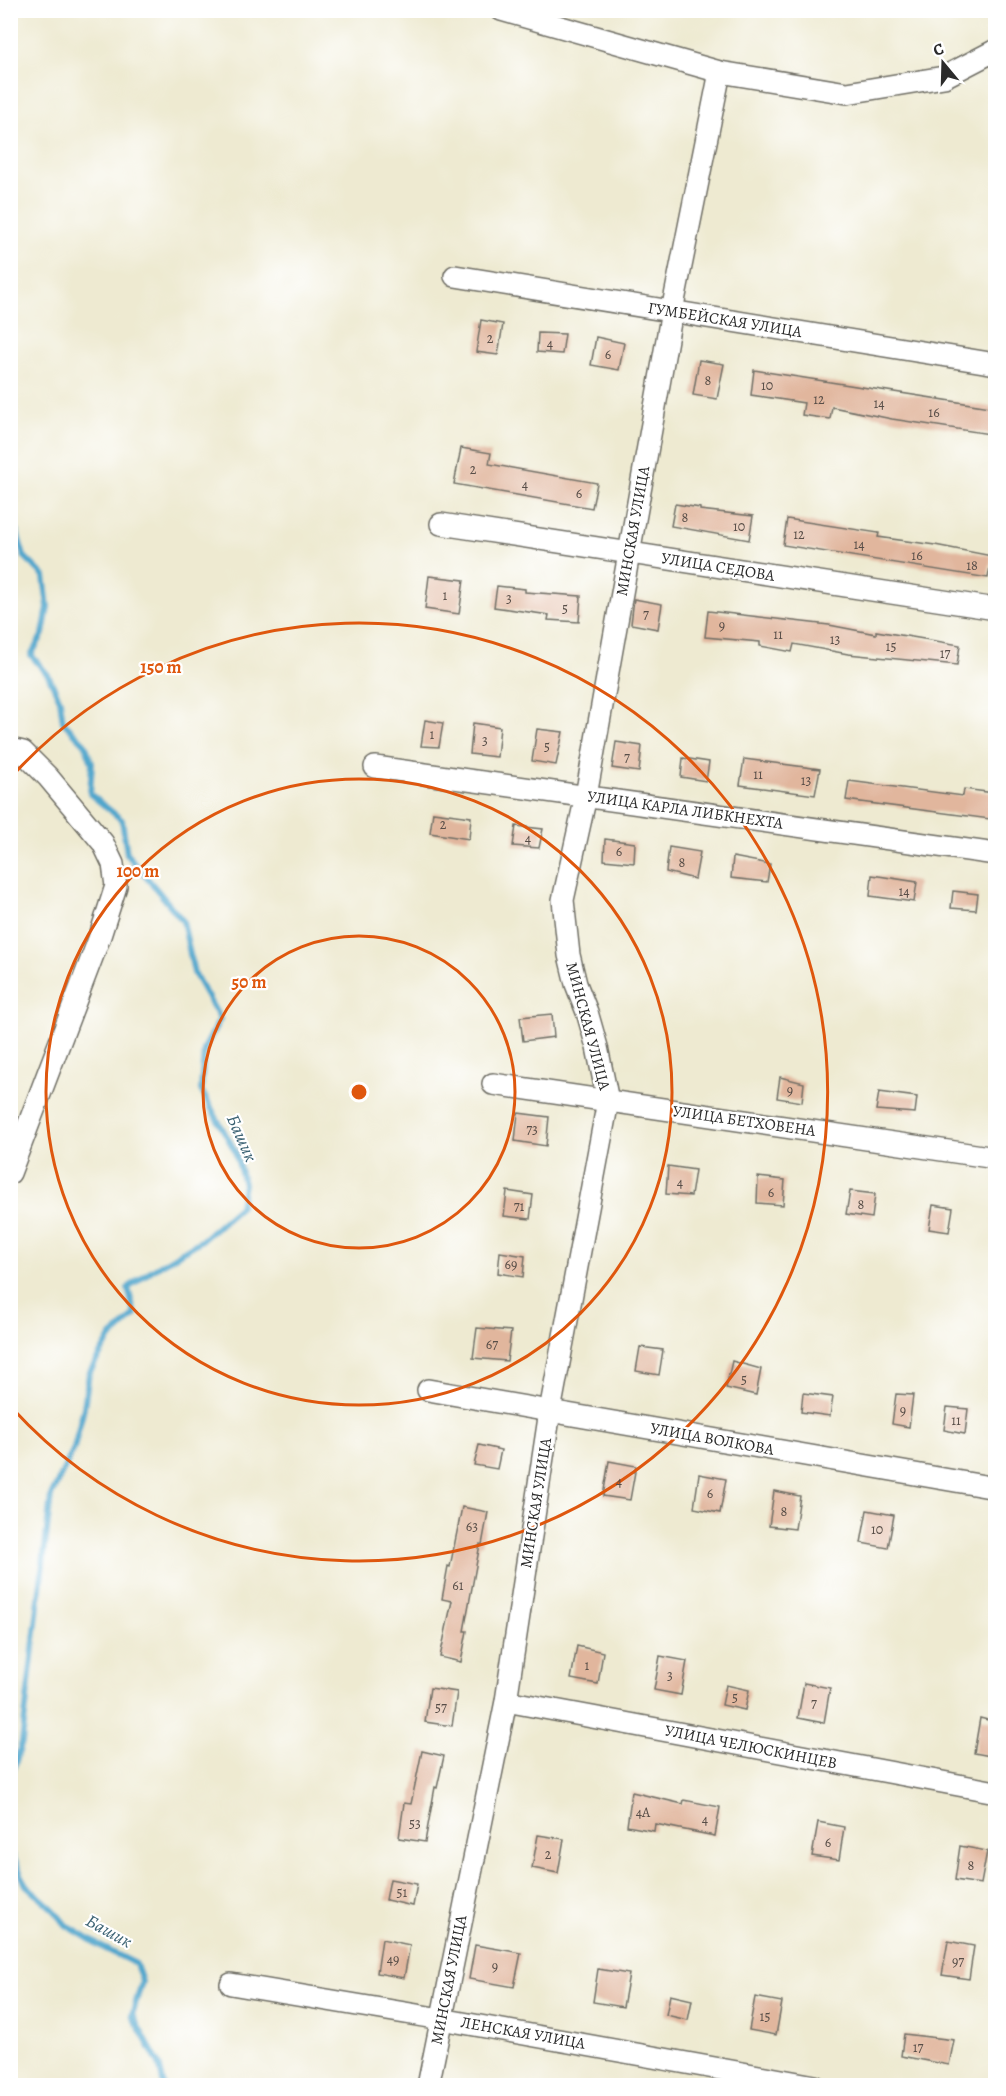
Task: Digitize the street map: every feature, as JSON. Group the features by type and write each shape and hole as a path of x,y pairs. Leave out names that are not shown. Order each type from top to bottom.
{"street":[{"path":"501,10 720,72 847,93 944,77 996,50"},
{"name":"МИНСКАЯ УЛИЦА","path":"428,2085 506,1701 550,1411 608,1101 597,1047 569,955 563,900 586,796 672,311 720,72"},
{"name":"ГУМБЕЙСКАЯ УЛИЦА","path":"455,276 996,364"},
{"name":"УЛИЦА СЕДОВА","path":"441,524 996,609"},
{"path":"10,749 22,753 48,777 103,843 113,864 116,886 99,939 10,1173"},
{"name":"УЛИЦА КАРЛА ЛИБКНЕХТА","path":"375,767 996,854"},
{"name":"УЛИЦА БЕТХОВЕНА","path":"493,1084 996,1158"},
{"name":"УЛИЦА ВОЛКОВА","path":"428,1390 996,1488"},
{"name":"УЛИЦА ЧЕЛЮСКИНЦЕВ","path":"506,1701 996,1792"},
{"name":"ЛЕНСКАЯ УЛИЦА","path":"231,1984 815,2085"}],"building":[{"path":"481,320 503,324 498,355 476,352"},
{"path":"538,333 565,334 562,354 537,352"},
{"path":"596,337 624,343 619,370 591,365"},
{"path":"699,360 724,364 717,399 693,395"},
{"path":"754,370 996,408 996,435 832,407 830,419 802,415 804,403 751,395"},
{"path":"461,448 491,453 489,464 597,483 592,508 454,484"},
{"path":"675,504 700,508 700,510 753,516 749,540 671,526"},
{"path":"787,519 879,533 878,537 992,556 988,578 783,545"},
{"path":"429,576 464,580 459,614 425,609"},
{"path":"497,586 525,589 525,592 581,596 579,622 548,620 549,615 494,607"},
{"path":"634,599 662,604 658,629 631,624"},
{"path":"708,611 829,625 876,634 876,631 960,645 957,665 848,654 794,644 792,652 760,646 760,642 705,637"},
{"path":"425,720 443,723 439,747 421,746"},
{"path":"473,723 500,727 497,757 470,754"},
{"path":"537,729 563,732 556,765 532,761"},
{"path":"616,742 642,746 639,772 612,768"},
{"path":"683,758 709,762 706,781 681,777"},
{"path":"744,759 820,769 815,795 740,785"},
{"path":"849,781 963,796 964,789 994,793 990,819 846,800"},
{"path":"433,812 471,817 469,839 430,833"},
{"path":"516,826 543,829 539,848 513,846"},
{"path":"605,839 635,843 634,863 604,860"},
{"path":"669,847 700,852 695,879 666,872"},
{"path":"733,857 770,864 767,882 731,878"},
{"path":"872,875 917,882 914,902 870,896"},
{"path":"953,891 978,894 976,910 951,908"},
{"path":"552,1014 554,1037 523,1041 520,1017"},
{"path":"780,1077 804,1083 802,1102 777,1098"},
{"path":"879,1092 917,1097 915,1113 876,1110"},
{"path":"518,1113 549,1117 546,1146 515,1141"},
{"path":"668,1166 695,1170 691,1196 666,1194"},
{"path":"758,1177 785,1180 783,1205 757,1203"},
{"path":"507,1191 533,1195 530,1219 504,1216"},
{"path":"850,1191 875,1194 872,1218 846,1214"},
{"path":"933,1205 953,1208 949,1232 929,1229"},
{"path":"500,1252 525,1256 523,1277 498,1273"},
{"path":"477,1328 511,1331 507,1361 473,1358"},
{"path":"640,1347 663,1350 659,1375 636,1371"},
{"path":"732,1361 761,1369 756,1395 726,1388"},
{"path":"803,1393 833,1397 830,1416 801,1412"},
{"path":"896,1394 913,1395 909,1427 892,1424"},
{"path":"947,1407 968,1409 965,1434 944,1430"},
{"path":"479,1445 501,1450 497,1469 474,1465"},
{"path":"609,1461 636,1466 630,1500 603,1496"},
{"path":"699,1474 726,1479 720,1513 694,1508"},
{"path":"774,1491 800,1496 795,1529 769,1526"},
{"path":"462,1507 488,1512 464,1631 467,1631 461,1662 440,1657 452,1601 442,1599"},
{"path":"867,1510 894,1515 888,1548 861,1543"},
{"path":"577,1646 603,1652 598,1684 571,1679"},
{"path":"660,1656 687,1661 681,1695 654,1690"},
{"path":"804,1683 830,1688 824,1723 798,1718"},
{"path":"726,1685 749,1690 745,1710 722,1705"},
{"path":"430,1688 457,1692 452,1726 425,1722"},
{"path":"980,1718 996,1722 996,1757 974,1753"},
{"path":"422,1751 444,1756 437,1788 435,1787 425,1842 399,1838 404,1803 411,1804"},
{"path":"632,1792 683,1804 684,1800 720,1807 715,1836 655,1824 654,1831 627,1826"},
{"path":"818,1822 844,1827 839,1860 812,1856"},
{"path":"538,1835 564,1839 558,1873 532,1868"},
{"path":"960,1846 987,1851 981,1884 955,1880"},
{"path":"390,1879 417,1884 413,1906 386,1900"},
{"path":"382,1939 410,1945 404,1978 377,1973"},
{"path":"948,1941 974,1946 969,1979 942,1975"},
{"path":"475,1945 521,1953 514,1987 469,1979"},
{"path":"598,1969 629,1974 623,2007 593,2002"},
{"path":"670,1995 692,2000 688,2020 666,2015"},
{"path":"755,1997 782,2002 776,2035 749,2030"},
{"path":"904,2034 954,2040 949,2065 901,2056"}],"waterway":[{"name":"Башик","path":"10,390 13,404 10,412"},
{"name":"Башик","path":"10,509 24,556 44,576 48,607 43,634 31,655 48,675 60,700 63,722 85,744 92,763 90,794 122,820 127,854 183,921 194,973 220,1019 204,1049 201,1090 235,1151 244,1184 240,1207 202,1240 152,1270 128,1288 135,1315 110,1338 89,1373 74,1448 51,1496 22,1742 10,1779"},
{"name":"Башик","path":"10,1850 26,1885 54,1910 66,1925 136,1964 142,1982 132,2015 159,2064 164,2086"}]}
